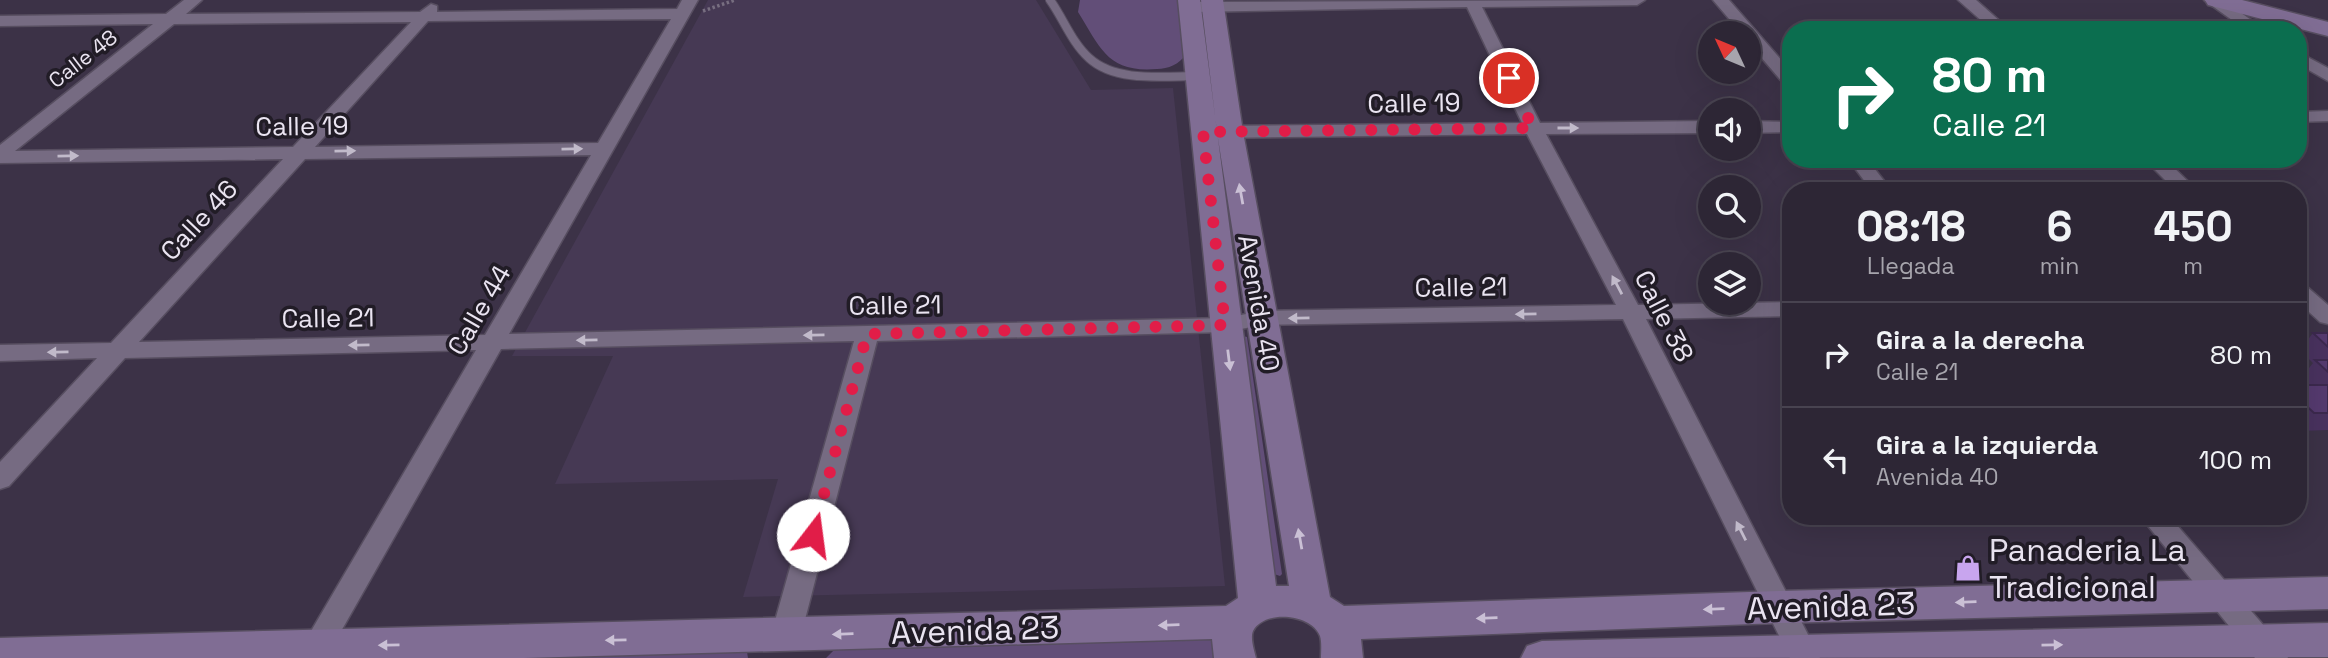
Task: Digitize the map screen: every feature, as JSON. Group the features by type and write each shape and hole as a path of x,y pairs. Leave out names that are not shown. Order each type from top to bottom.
{"main road":[{"path":"2214,0 2297,21"},
{"path":"2251,0 2328,20"},
{"name":"Avenida 40","path":"1201,3 1217,132 1225,325 1243,628"},
{"path":"2307,24 2328,29"},
{"name":"Avenida 40","path":"1217,132 1262,318 1329,629"},
{"name":"Avenida 23","path":"1329,629 1779,607 2328,593"},
{"path":"1243,628 1284,599 1329,629"},
{"name":"Avenida 23","path":"0,655 783,647 1243,628"},
{"name":"Avenida 23","path":"1542,658 2266,650 2328,640"}],"street":[{"name":"Calle 48","path":"0,155 194,0"},
{"path":"1201,3 1637,0"},
{"path":"1721,0 1782,71"},
{"path":"1966,0 1990,21"},
{"path":"2214,0 2244,21"},
{"name":"Calle 38","path":"1472,1 1533,128 1631,312 1803,654"},
{"path":"0,21 170,19 433,7 686,7"},
{"name":"Calle 46","path":"0,479 433,7"},
{"name":"Calle 44","path":"314,653 686,7"},
{"path":"2307,63 2328,76"},
{"path":"2307,117 2328,116"},
{"name":"Calle 19","path":"1217,132 1698,127"},
{"path":"1761,127 1782,127"},
{"name":"Calle 19","path":"0,155 604,149"},
{"path":"1864,168 1875,182"},
{"path":"2163,168 2178,182"},
{"path":"2308,298 2328,317"},
{"name":"Calle 21","path":"0,353 1225,325 1262,318 1782,309"},
{"path":"783,647 867,334"},
{"path":"2161,525 2266,650"}],"lane":[{"path":"1050,0 1057,4 1085,54 1097,65 1123,72 1210,77"}],"shaded area":[{"path":"708,0 1036,0 1091,90 1173,88 1225,586 743,597 778,479 555,484 613,356 512,356"},
{"path":"1080,0 1181,0 1186,54 1177,63 1161,69 1127,67 1117,62 1100,47 1078,12"},
{"path":"1243,336 1247,337 1282,574 1280,576 1274,574"},
{"path":"1216,639 1215,658 826,658 838,646"},
{"path":"736,646 747,652 748,658 371,658"}],"building":[{"path":"2313,333 2328,333 2328,347"},
{"path":"2315,360 2328,360 2328,372"},
{"path":"2307,385 2328,385 2328,413 2314,413 2307,406"}],"place":[{"name":"Panaderia La Tradicional","path":"1968,568"}],"route":[{"path":"813,535 867,334 1225,325 1203,132 1533,128 1509,78"}]}
